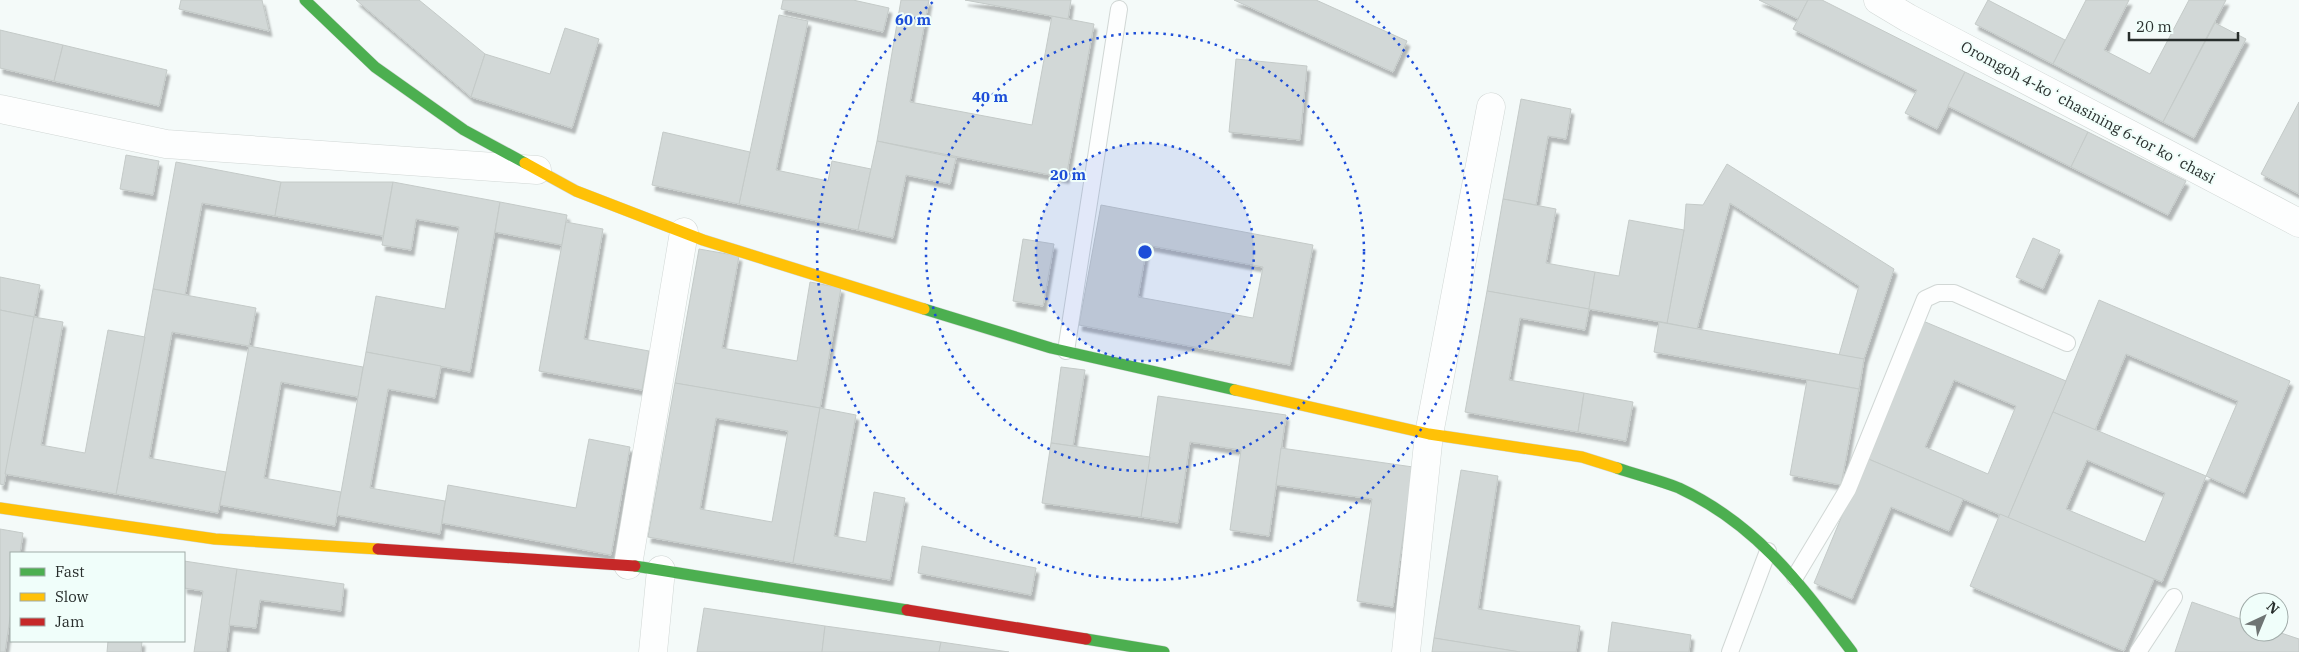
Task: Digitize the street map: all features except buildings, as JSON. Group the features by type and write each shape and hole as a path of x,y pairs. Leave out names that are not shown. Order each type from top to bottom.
{"street":[{"path":"305,0 375,67 464,130 576,191 703,240 1066,351 1429,434 1582,456 1678,488 1732,518 1768,551 1794,577 1852,652"},
{"name":"Oromgoh 4-koʻchasining 6-tor koʻchasi","path":"1878,0 1916,23 2299,223"},
{"path":"1406,652 1429,434 1491,107"},
{"path":"0,109 166,144 537,170"},
{"path":"628,565 684,232"},
{"path":"0,508 215,539 628,565 1164,652"},
{"path":"653,652 661,570"}],"lane":[{"path":"1066,351 1119,10"},
{"path":"1794,577 1848,489 1925,300 1938,293 1954,293 2067,343"},
{"path":"1730,652 1768,551"},
{"path":"2138,652 2174,597"}],"traffic: fast":[{"path":"305,0 375,67 464,130 525,163"},
{"path":"924,309 1051,348 1235,390"},
{"path":"1617,468 1679,488 1707,503 1755,538 1796,580 1852,652"},
{"path":"635,566 907,610"},
{"path":"1086,639 1164,652"}],"traffic: slow":[{"path":"525,163 576,191 703,240 924,309"},
{"path":"1235,390 1429,434 1582,457 1617,468"},
{"path":"0,508 215,539 378,549"}],"traffic: jam":[{"path":"378,549 635,566"},
{"path":"907,610 1086,639"}]}
